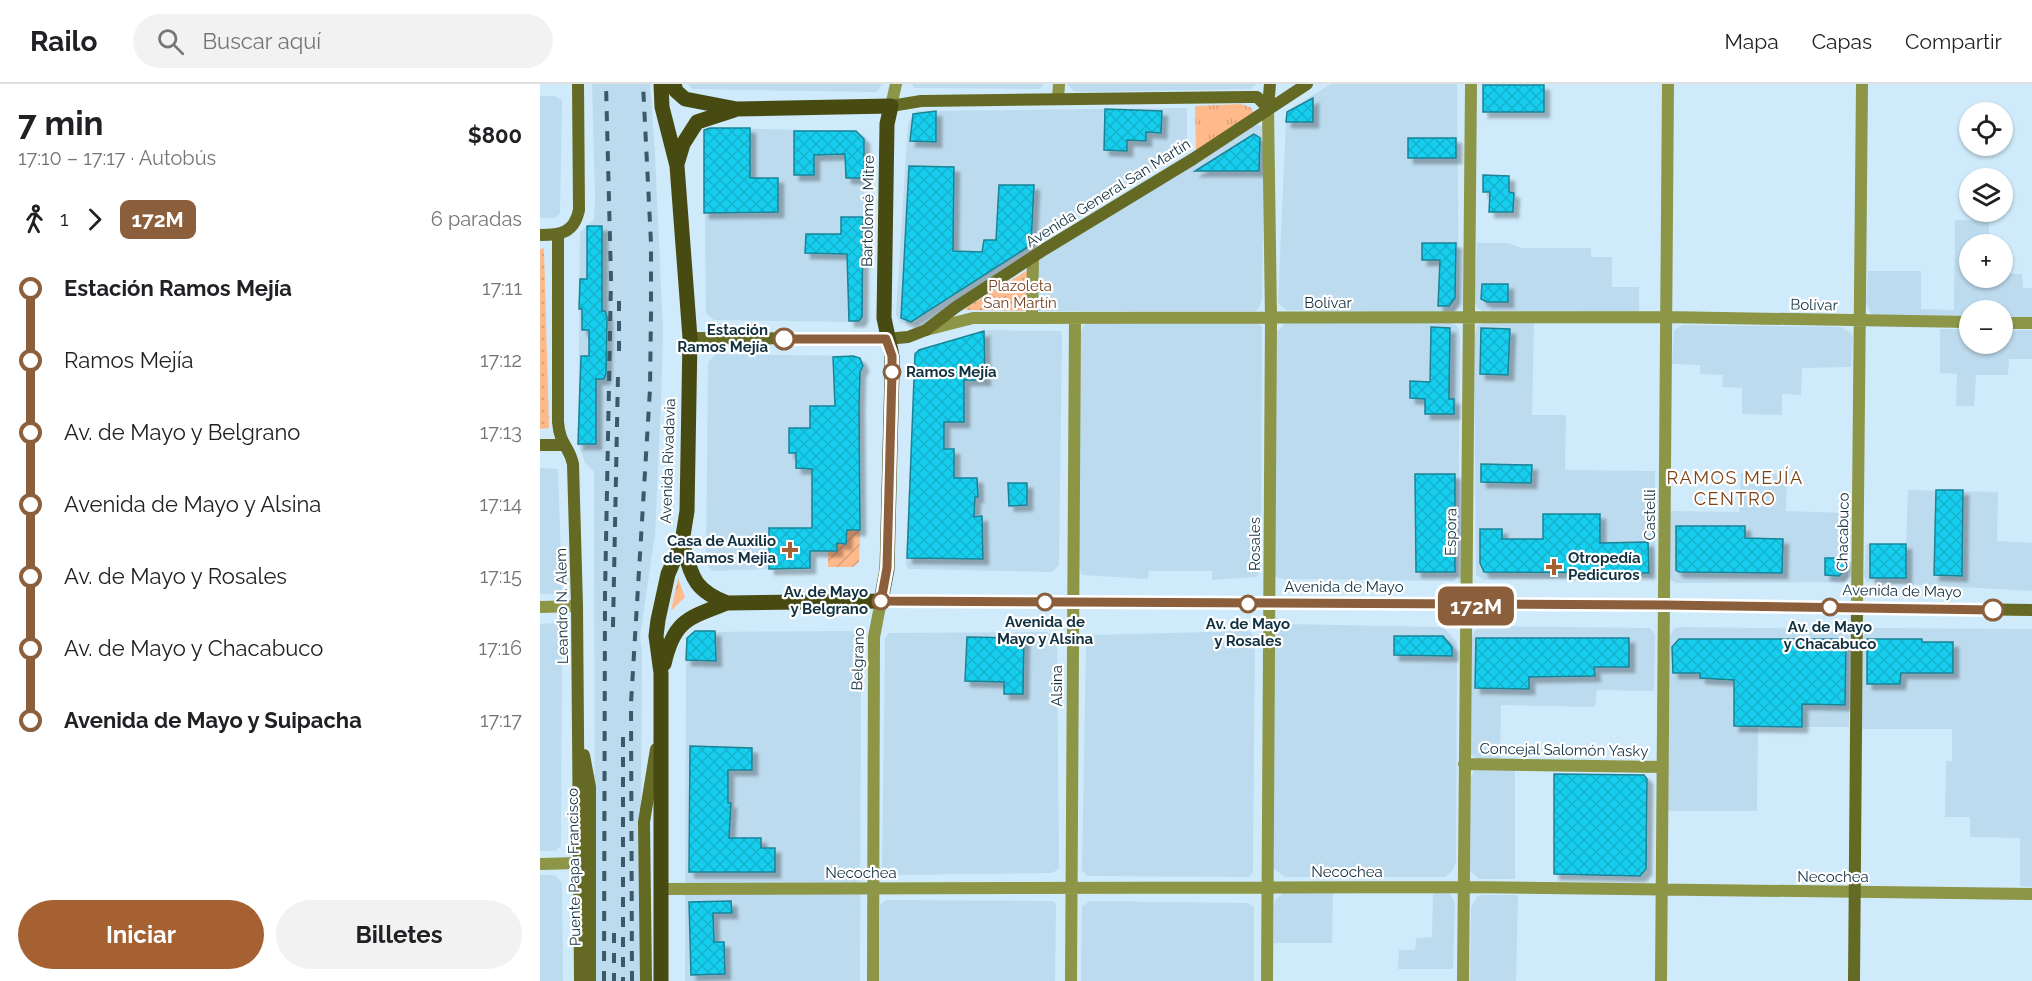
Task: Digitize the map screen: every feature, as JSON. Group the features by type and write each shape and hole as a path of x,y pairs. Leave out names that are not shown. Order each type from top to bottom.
{"main road":[{"path":"540,235 558,235 569,231 579,210 578,84"},
{"name":"Avenida Rivadavia","path":"661,84 662,107 677,166 690,338 689,460 682,542 668,574 656,636 662,673 661,981"},
{"path":"674,84 676,91 685,99 737,109 891,106 910,102 1248,97 1257,97 1268,108"},
{"path":"1268,108 1270,84"},
{"name":"Avenida General San Martín","path":"926,330 956,307 1033,257 1193,159 1306,84"},
{"name":"Bartolomé Mitre","path":"886,339 884,318 887,124 891,106"},
{"path":"677,166 683,144 697,122 737,109"},
{"name":"Leandro N. Alem","path":"558,235 558,422 562,445 569,453 573,464 577,606 580,981"},
{"name":"Bolívar","path":"690,338 886,339 908,337 926,330"},
{"name":"Belgrano","path":"881,601 887,568 892,372 892,356 886,339"},
{"path":"540,445 562,445"},
{"name":"Avenida de Mayo","path":"682,542 694,582 709,596 727,603"},
{"name":"Avenida de Mayo","path":"662,673 668,643 683,621 727,603 1072,601 2032,610"},
{"name":"Chacabuco","path":"1854,981 1857,608"},
{"path":"646,981 644,822 662,712"},
{"name":"Puente Papa Francisco","path":"578,717 590,787 590,981"}],"street":[{"name":"Bartolomé Mitre","path":"891,106 896,84"},
{"path":"1058,99 1059,84"},
{"name":"Espora","path":"1463,981 1471,84"},
{"name":"Castelli","path":"1661,981 1665,605 1664,317 1668,84"},
{"name":"Chacabuco","path":"1857,608 1862,84"},
{"name":"Rosales","path":"1267,981 1271,318 1268,108"},
{"path":"1032,317 1033,257"},
{"name":"Bolívar","path":"926,330 973,318 1032,317 1664,317 1959,322"},
{"name":"Alsina","path":"1071,981 1075,318"},
{"path":"2013,323 2032,323"},
{"name":"Belgrano","path":"873,981 874,637 881,601"},
{"path":"540,607 577,606"},
{"name":"Concejal Salomón Yasky","path":"1464,764 1663,767"},
{"path":"540,864 579,863"},
{"name":"Necochea","path":"662,889 1464,887 2032,894"}],"shaded area":[{"path":"592,84 650,84 655,153 663,331 655,534 640,637 642,651 640,981 595,981 594,472 585,462 578,444 580,232 594,220 595,197"},
{"path":"688,84 882,84 877,92 692,89"},
{"path":"912,84 1044,84 1040,89 914,88"},
{"path":"1067,84 1257,84 1250,89 1081,92 1074,91"},
{"path":"1331,84 1457,84 1459,303 1454,313 1286,310 1278,303 1288,110"},
{"path":"540,96 555,96 562,100 560,214 554,218 540,218"},
{"path":"1187,108 1187,149 911,323 901,323 898,319 896,314 908,123 917,111"},
{"path":"1254,124 1262,126 1265,130 1262,297 1256,311 1037,311 1037,258"},
{"path":"712,128 855,131 864,140 863,317 857,322 714,320 706,313 704,134"},
{"path":"1955,220 1989,222 1989,234 1959,234 1959,288 2013,288 2013,274 2022,274 2023,288 2032,288 2032,317 2013,317 2013,300 1959,300 1959,317 1878,317 1871,314 1866,302 1868,271 1921,271 1921,309 1954,310"},
{"path":"1477,243 1508,243 1521,248 1591,248 1591,257 1612,257 1612,287 1639,287 1639,312 1483,311 1477,308 1474,302"},
{"path":"1485,322 1534,322 1532,415 1566,415 1565,470 1655,471 1655,570 1652,577 1484,580 1476,575 1474,337 1477,326"},
{"path":"1258,323 1262,327 1261,568 1257,577 1212,580 1212,571 1149,571 1148,579 1082,575 1078,565 1080,333 1085,324"},
{"path":"1285,323 1451,323 1458,327 1460,337 1458,575 1454,581 1282,579 1274,576 1276,339 1277,332"},
{"path":"1683,325 1841,327 1851,333 1853,339 1851,367 1802,368 1801,395 1782,394 1782,415 1742,414 1742,388 1722,387 1723,375 1700,374 1700,365 1672,364 1674,330"},
{"path":"1940,329 1959,329 1959,354 2013,354 2013,330 2032,330 2032,359 2009,359 2008,375 1976,375 1974,406 1956,406 1957,374 1940,373"},
{"path":"989,330 1060,331 1062,335 1059,565 1052,572 910,569 906,566 914,352"},
{"path":"716,354 855,356 861,361 860,506 812,506 812,529 769,569 712,571 706,563 708,362"},
{"path":"540,468 558,469 562,590 559,594 540,594"},
{"path":"1741,473 1787,474 1786,511 1849,513 1848,579 1844,582 1676,583 1669,579 1669,511 1739,512"},
{"path":"1908,490 1998,492 1997,541 2032,543 2032,591 1867,582 1864,577 1866,544 1906,544"},
{"path":"557,623 562,626 561,846 555,851 540,851 540,624"},
{"path":"1284,624 1443,627 1457,642 1456,862 1452,871 1445,877 1285,877 1274,869 1274,639 1279,628"},
{"path":"1483,626 1650,628 1655,635 1654,691 1597,690 1595,707 1501,705 1500,759 1478,759 1471,755 1472,638 1475,630"},
{"path":"1680,627 1839,629 1849,635 1849,727 1758,727 1757,811 1668,811 1668,639 1674,629"},
{"path":"1872,628 2032,629 2032,887 2020,886 2020,838 1970,837 1970,817 1945,817 1946,761 1952,761 1952,729 1862,729 1863,636"},
{"path":"855,631 861,633 860,981 685,981 686,638 696,632"},
{"path":"1249,631 1255,637 1253,872 1249,877 1087,876 1082,870 1086,642 1091,635"},
{"path":"1047,632 1057,642 1059,869 1052,873 886,875 882,869 885,639 889,633"},
{"path":"1475,769 1515,769 1515,879 1479,879 1470,871 1471,777"},
{"path":"540,875 555,875 562,883 563,981 540,981"},
{"path":"1285,892 1333,893 1332,943 1274,943 1274,905 1276,899"},
{"path":"1433,892 1449,893 1455,902 1453,969 1398,969 1399,950 1415,950 1416,938 1432,937"},
{"path":"1518,895 1516,981 1470,981 1471,907 1477,897"},
{"path":"886,900 1053,901 1056,904 1055,981 879,981 880,905"},
{"path":"1090,901 1248,903 1254,907 1254,981 1081,981 1082,906"}],"green space":[{"path":"1241,104 1252,108 1253,114 1196,150 1195,106"},
{"path":"544,248 549,428 540,429 540,249"},
{"name":"Plazoleta San Martín","path":"1028,270 1037,311 965,310 967,307"},
{"path":"847,530 860,530 859,562 853,567 828,567 828,551 837,543 846,543"},
{"path":"678,578 685,597 671,611"}],"building":[{"path":"1483,85 1544,85 1544,112 1483,112"},
{"path":"1313,98 1313,122 1286,122 1287,112"},
{"path":"1105,109 1162,111 1161,133 1146,132 1146,141 1127,140 1127,151 1104,150"},
{"path":"936,111 936,142 910,141 913,114"},
{"path":"750,128 750,178 778,178 778,212 704,213 704,130"},
{"path":"794,131 856,131 864,139 864,178 846,178 845,154 814,155 814,175 794,175"},
{"path":"1254,134 1260,138 1259,171 1195,171"},
{"path":"1408,138 1456,138 1456,158 1408,158"},
{"path":"909,166 954,167 953,251 982,252 984,240 996,240 999,185 1034,185 1031,245 911,322 901,318"},
{"path":"1483,175 1509,176 1509,192 1514,193 1513,212 1489,212 1490,192 1483,192"},
{"path":"841,217 863,217 862,317 859,321 849,321 847,254 805,253 806,234 841,234"},
{"path":"587,226 602,226 602,311 605,311 607,317 606,374 604,379 596,379 596,444 578,444 581,356 589,356 589,330 582,330 582,309 579,309 580,279 587,279"},
{"path":"1422,243 1456,243 1455,298 1449,306 1438,306 1440,260 1422,260"},
{"path":"1482,284 1508,284 1508,302 1487,302 1481,299"},
{"path":"1431,327 1450,328 1449,399 1454,399 1454,414 1425,414 1425,399 1410,398 1410,381 1430,382"},
{"path":"1481,328 1510,329 1508,375 1480,374"},
{"path":"984,331 985,380 964,380 964,422 944,422 944,449 954,449 954,478 977,478 978,497 975,497 974,517 982,516 983,559 907,558 915,354 919,350"},
{"path":"833,357 860,358 863,366 860,372 859,407 860,530 847,530 846,544 837,543 837,551 810,551 810,568 769,569 769,528 812,528 812,469 796,468 796,453 789,453 789,428 810,428 810,406 835,406"},
{"path":"1481,464 1532,465 1531,483 1481,482"},
{"path":"1415,474 1455,474 1455,572 1416,572"},
{"path":"1008,483 1027,483 1027,505 1009,506"},
{"path":"1936,490 1963,490 1962,576 1934,575"},
{"path":"1543,514 1600,514 1600,543 1648,542 1649,573 1484,572 1480,563 1480,529 1502,529 1502,539 1543,539"},
{"path":"1676,526 1745,526 1745,538 1783,539 1782,573 1679,572 1676,570"},
{"path":"1870,544 1906,544 1906,578 1870,578"},
{"path":"1825,558 1845,558 1845,570 1839,576 1825,575"},
{"path":"695,631 715,631 716,661 686,660 687,638"},
{"path":"1394,636 1443,636 1452,647 1452,656 1394,655"},
{"path":"967,637 1024,638 1023,694 1004,694 1004,682 965,681"},
{"path":"1476,638 1629,638 1629,667 1594,667 1595,676 1529,677 1529,689 1475,688"},
{"path":"1679,639 1841,639 1846,646 1845,705 1802,704 1802,727 1734,726 1734,680 1700,678 1700,673 1673,673 1672,647"},
{"path":"1867,639 1922,639 1922,642 1953,642 1953,673 1901,673 1900,684 1867,684"},
{"path":"690,746 752,748 752,770 728,770 728,803 731,803 729,838 761,838 761,848 775,848 775,872 689,872"},
{"path":"1554,774 1644,775 1647,779 1646,869 1640,876 1554,874"},
{"path":"731,901 732,913 713,913 714,942 724,942 725,974 691,975 689,902"}],"railway":[{"path":"604,981 605,595 611,279 606,84"},
{"path":"632,981 631,703 650,389 651,314 651,243 643,84"},
{"path":"619,291 619,351"},
{"path":"613,627 618,375"},
{"path":"623,737 623,981"},
{"path":"614,933 614,981"}],"bus line":[{"name":"172M","path":"784,339 886,339 892,356 892,372 887,568 881,601 1466,606 1665,605 1993,610"}],"place":[{"name":"Estación Ramos Mejía","path":"784,339"},
{"name":"Ramos Mejía","path":"892,372"},
{"name":"Casa de Auxilio de Ramos Mejia","path":"790,550"},
{"name":"Otropedía Pedicuros","path":"1554,567"},
{"name":"Av. de Mayo y Belgrano","path":"881,601"},
{"name":"Avenida de Mayo y Alsina","path":"1045,602"},
{"name":"Av. de Mayo y Rosales","path":"1248,604"},
{"name":"Av. de Mayo y Chacabuco","path":"1830,607"}],"district":[{"name":"RAMOS MEJÍA CENTRO","path":"1735,487"}]}
